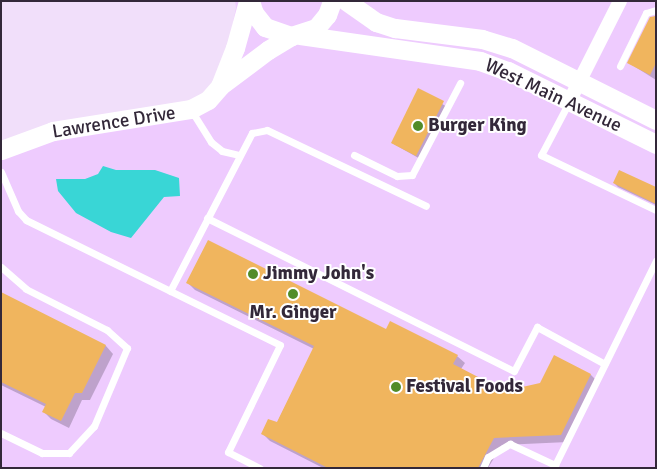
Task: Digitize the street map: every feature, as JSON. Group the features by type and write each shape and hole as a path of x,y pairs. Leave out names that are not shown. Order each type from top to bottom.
{"main road":[{"name":"West Main Avenue","path":"249,1 254,13 265,27 296,36 480,61 508,71 656,144"},
{"name":"Lawrence Drive","path":"220,86 235,48 249,1"},
{"name":"Lawrence Drive","path":"1,150 53,131 191,109 208,100 220,86 296,36 322,22 332,1"},
{"name":"West Main Avenue","path":"346,1 376,22 395,28 482,39 512,48 656,120"}],"street":[{"path":"569,102 620,1"}],"lane":[{"path":"620,66 646,13 656,10"},
{"path":"354,155 397,176 412,175 460,83"},
{"path":"569,102 541,155 656,210"},
{"path":"191,109 211,142 222,151 239,155"},
{"path":"170,290 239,155 252,134 268,130 426,206"},
{"path":"1,172 18,211 26,220 280,344 228,452 260,468"},
{"path":"207,218 514,371 537,327 606,364"},
{"path":"483,468 488,457 510,444 555,465 656,262"},
{"path":"1,267 26,289 107,330 127,348 94,426 69,453 42,453 1,433"}],"shaded area":[{"path":"235,1 656,1 656,468 1,468 1,150 157,117 220,86 236,8"},
{"path":"103,166 116,170 155,170 179,178 180,196 164,197 131,238 111,232 76,213 58,191 56,179 85,179 98,174"}],"building":[{"path":"656,16 656,63 650,75 627,63 650,17"},
{"path":"418,88 444,101 416,156 391,143"},
{"path":"619,170 656,187 656,204 613,183"},
{"name":"Festival Foods","path":"208,240 386,329 390,321 458,355 453,364 505,391 540,383 554,355 591,374 561,435 494,438 478,468 328,468 261,434 268,419 277,422 314,346 186,283"},
{"path":"1,292 106,345 82,393 75,393 61,421 42,412 46,404 1,382"}],"place":[{"name":"Burger King","path":"418,126"},
{"name":"Jimmy John's","path":"253,274"},
{"name":"Mr. Ginger","path":"293,294"},
{"name":"Festival Foods","path":"396,387"}]}
